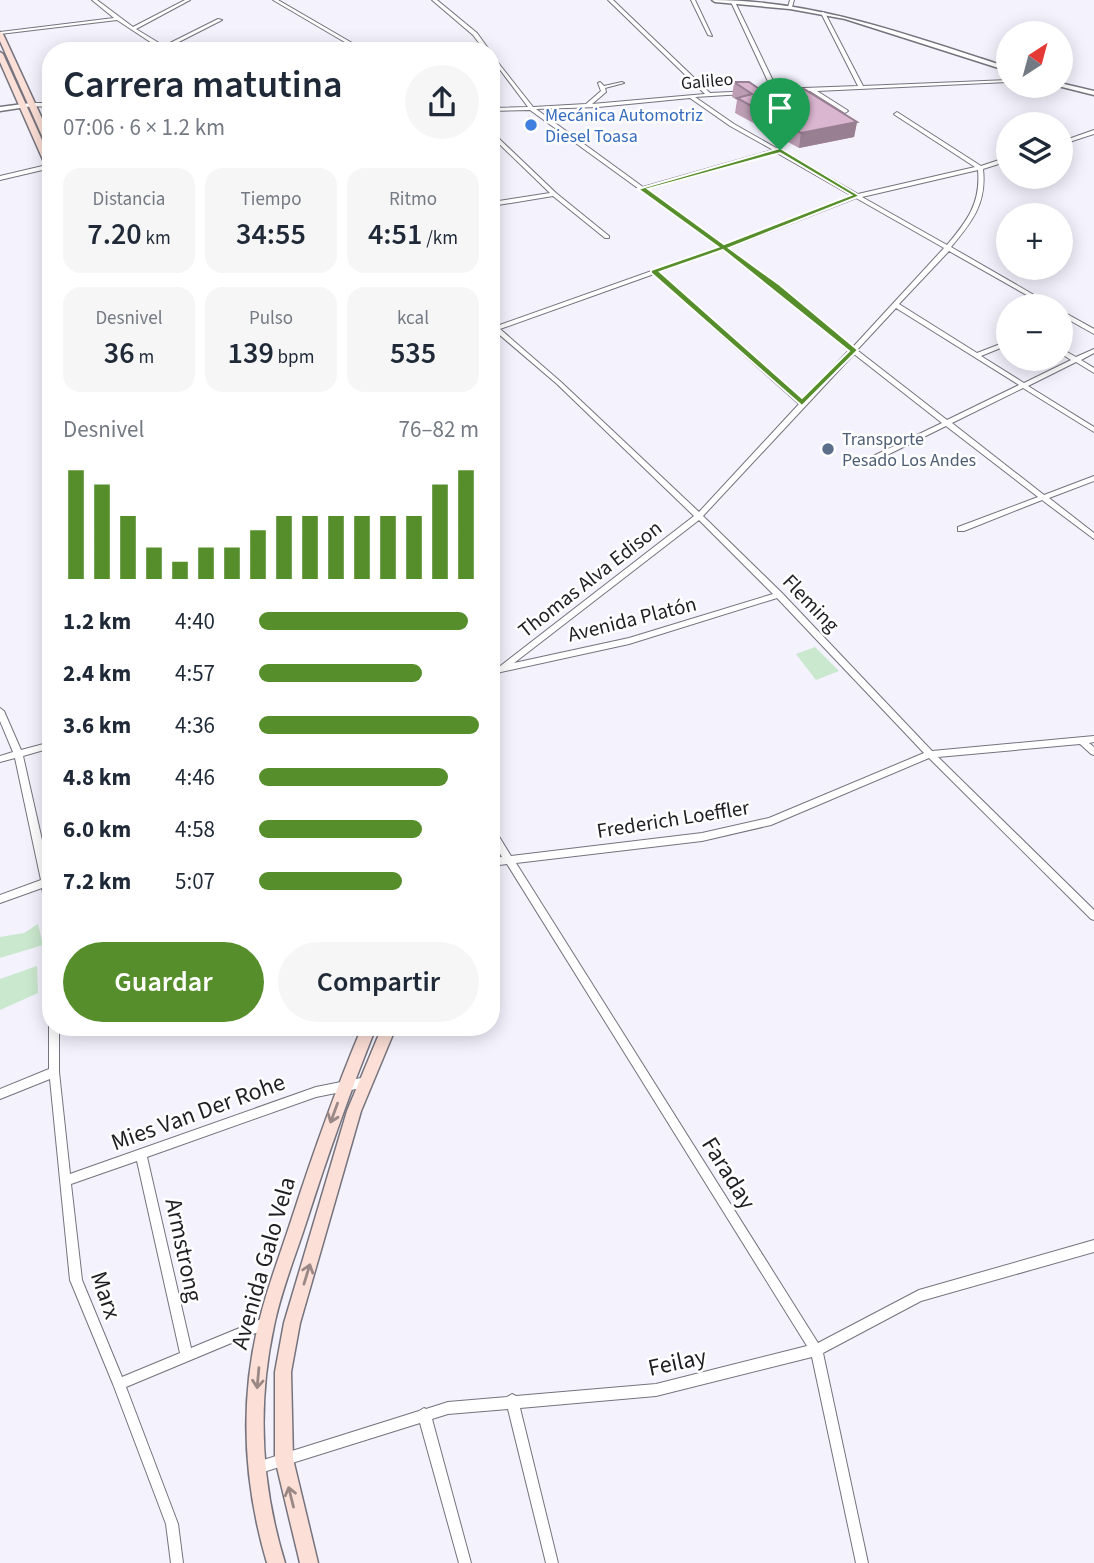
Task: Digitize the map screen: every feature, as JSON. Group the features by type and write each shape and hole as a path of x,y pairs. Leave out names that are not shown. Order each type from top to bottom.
{"main road":[{"path":"0,33 42,128"},
{"path":"0,54 21,107 42,148"},
{"name":"Avenida Galo Vela","path":"276,1563 262,1511 257,1468 256,1401 266,1323 345,1085 365,1036"},
{"name":"Avenida Galo Vela","path":"309,1563 284,1459 283,1372 292,1324 354,1111 385,1036"}],"street":[{"path":"94,0 153,42"},
{"path":"132,29 188,0"},
{"path":"275,0 348,42"},
{"path":"434,0 481,42"},
{"path":"610,0 708,94"},
{"path":"693,0 710,35"},
{"path":"717,0 791,4 996,65"},
{"path":"733,2 775,90"},
{"path":"823,13 861,87"},
{"path":"0,33 118,19"},
{"path":"180,42 220,20"},
{"path":"500,67 532,109 777,286 853,350 1094,537"},
{"name":"Galileo","path":"500,110 587,106 775,90 996,81"},
{"path":"587,106 601,97 602,85 622,83"},
{"path":"1073,88 1094,93"},
{"path":"810,89 845,111"},
{"path":"690,96 732,125 1028,294"},
{"path":"0,109 42,105"},
{"path":"897,114 979,168"},
{"path":"1073,139 1094,132"},
{"path":"502,144 554,194 607,237"},
{"path":"642,189 780,150"},
{"path":"500,325 724,247 857,196 996,163"},
{"path":"0,178 42,166"},
{"name":"Thomas Alva Edison","path":"502,668 699,516 896,305 976,213 980,196 979,168"},
{"path":"500,203 554,194"},
{"path":"654,271 802,403"},
{"path":"896,305 1094,430"},
{"path":"1073,320 1094,332"},
{"name":"Fleming","path":"500,333 568,391 699,516 779,595 930,754 1094,916"},
{"path":"978,355 996,348"},
{"path":"871,460 1094,351"},
{"path":"1073,357 1094,371"},
{"path":"961,529 1094,478"},
{"name":"Avenida Platón","path":"502,668 629,641 779,595"},
{"path":"0,711 18,754 42,860"},
{"name":"Frederich Loeffler","path":"500,861 702,837 771,821 930,754 1094,739"},
{"path":"1083,742 1094,752"},
{"path":"0,759 42,747"},
{"name":"Faraday","path":"500,846 816,1350 862,1563"},
{"path":"0,899 42,884"},
{"name":"Marx","path":"54,1036 54,1072 75,1280 119,1384 172,1524 177,1563"},
{"path":"0,1094 54,1072"},
{"name":"Mies Van Der Rohe","path":"65,1181 345,1085 366,1082"},
{"name":"Armstrong","path":"141,1155 186,1354"},
{"name":"Feilay","path":"257,1468 448,1408 512,1400 656,1390 816,1350 919,1296 1094,1246"},
{"path":"119,1384 266,1323"},
{"path":"512,1400 552,1563"},
{"path":"424,1414 465,1563"}],"green space":[{"path":"815,647 839,671 816,680 796,654"},
{"path":"38,924 42,945 0,958 0,937 24,933"},
{"path":"37,966 38,993 0,1010 0,979"}],"building":[{"path":"734,82 749,82 768,95 804,89 857,122 801,133 737,98 752,94"}],"place":[{"name":"Mecánica Automotriz Diesel Toasa","path":"531,125"},
{"name":"Transporte Pesado Los Andes","path":"828,449"}],"route":[{"path":"780,150 642,189 724,247 654,271 802,403 853,350 777,286 724,247 857,196 780,150"}]}
